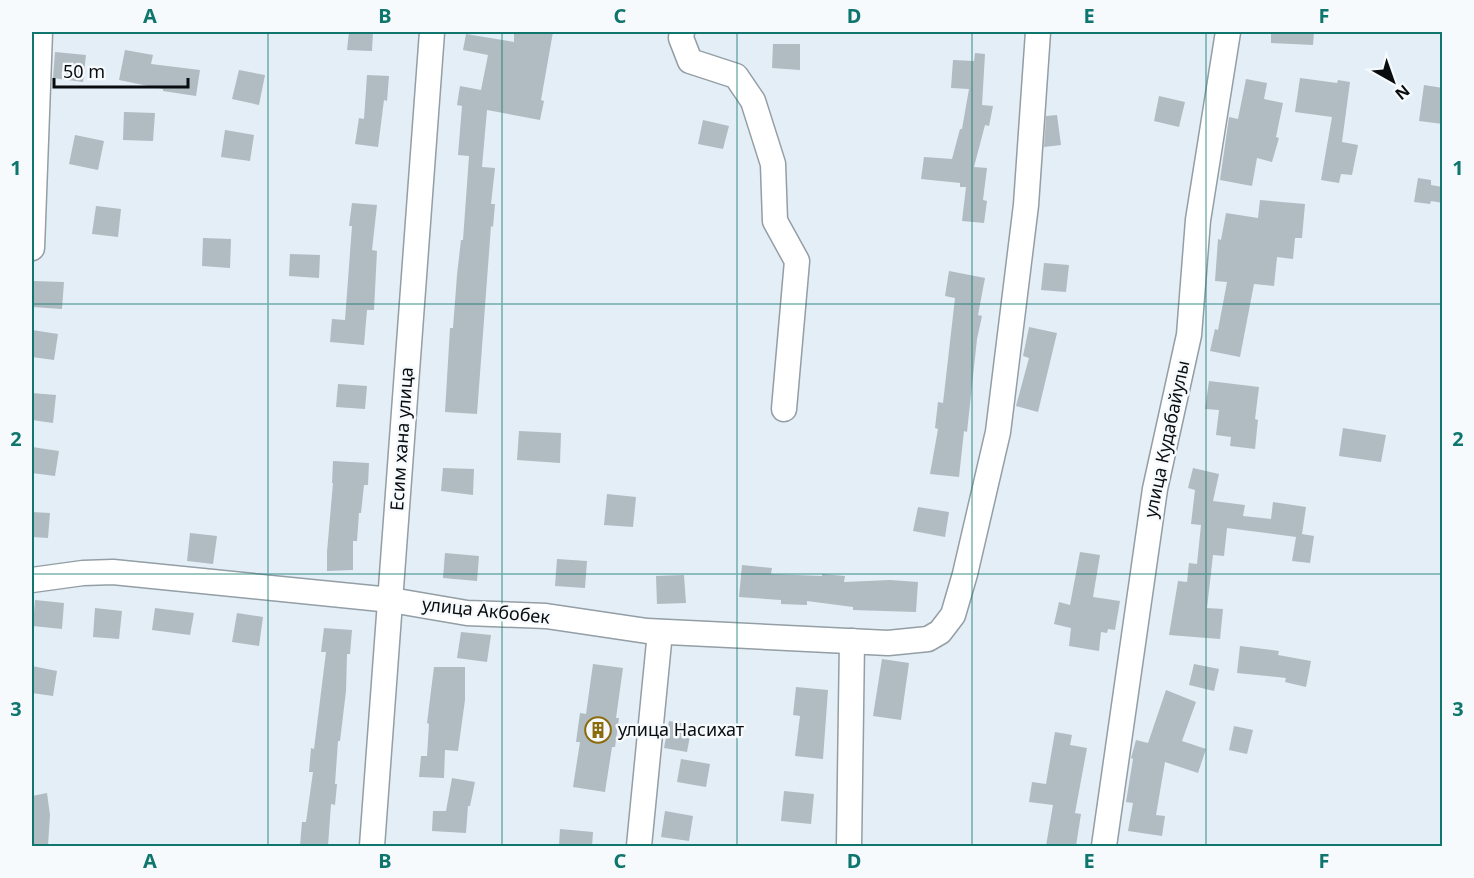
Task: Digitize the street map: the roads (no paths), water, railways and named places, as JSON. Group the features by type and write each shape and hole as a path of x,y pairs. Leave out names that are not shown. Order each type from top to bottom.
{"street":[{"path":"32,248 40,32"},
{"name":"Есим хана улица","path":"372,846 432,32"},
{"path":"682,32 681,38 690,61 736,76 753,101 773,165 775,221 797,261 784,409"},
{"name":"улица Акбобек","path":"32,580 83,573 113,572 391,600 467,613 546,616 660,632 888,643 928,639 940,632 953,615 998,432 1026,205 1038,32"},
{"name":"улица Кудабайулы","path":"1104,846 1155,489 1189,335 1198,220 1228,32"},
{"path":"639,846 660,632"},
{"path":"849,846 852,641"}],"place":[{"name":"улица Насихат","path":"598,730"}]}
